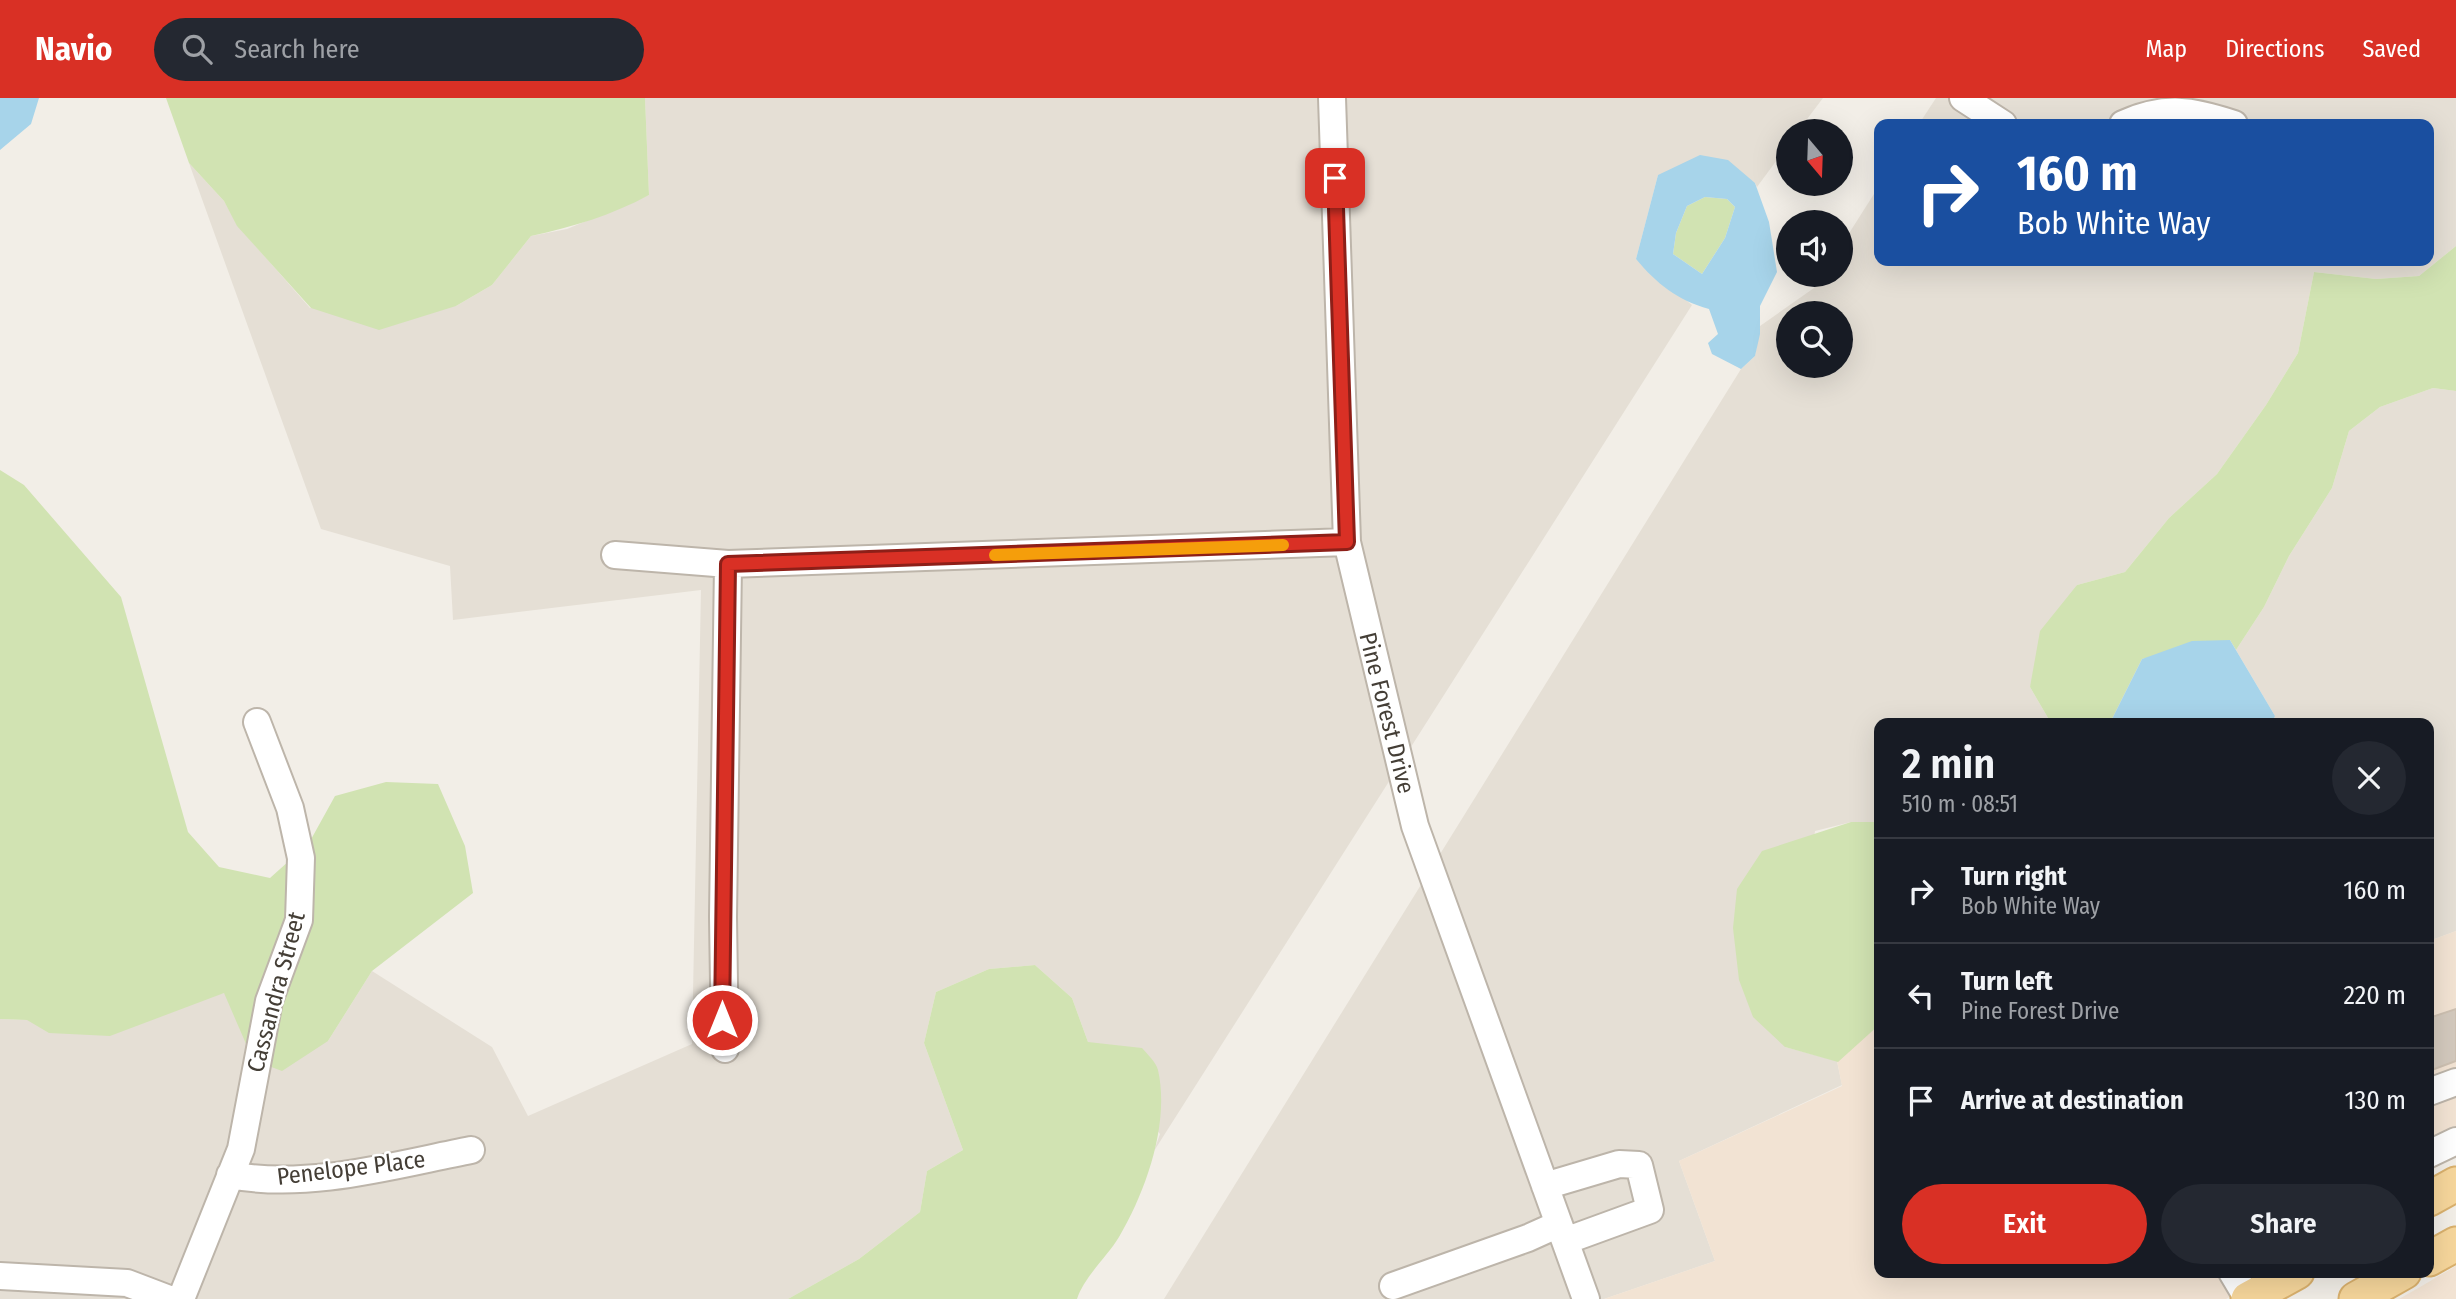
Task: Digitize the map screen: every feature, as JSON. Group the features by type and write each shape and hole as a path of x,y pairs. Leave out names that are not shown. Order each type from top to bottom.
{"main road":[{"path":"2434,1196 2456,1184"},
{"path":"2434,1256 2456,1244"},
{"path":"2248,1299 2282,1278"}],"street":[{"name":"Pine Forest Drive","path":"1332,98 1347,542 1415,826 1586,1299"},
{"path":"1963,98 1995,119"},
{"path":"2134,119 2144,114 2178,109 2215,119"},
{"path":"615,555 728,564 1347,542"},
{"path":"725,1049 723,917 728,564"},
{"name":"Cassandra Street","path":"181,1299 241,1149 269,1001 299,920 300,858 290,808 257,722"},
{"path":"2434,1090 2456,1082"},
{"path":"2434,1152 2456,1141"},
{"name":"Penelope Place","path":"230,1175 292,1180 369,1170 471,1150"},
{"path":"1393,1286 1528,1238 1650,1210 1639,1165 1619,1164 1545,1186"},
{"path":"0,1276 127,1283 169,1299"},
{"path":"2236,1278 2248,1299"}],"shaded area":[{"path":"645,98 1823,98 1807,119 1776,119 1776,161 1757,187 1755,183 1658,175 1636,259 1692,305 1154,1151 1160,1134 1088,1042 1072,998 1035,965 989,969 936,992 924,1043 963,1150 927,1171 920,1212 859,1259 788,1299 0,1299 0,1019 27,1020 224,993 328,1041 372,971 492,1047 528,1116 692,1044 701,590 453,620 450,566 321,529 189,163 224,201 238,226 310,308 456,306 492,285 531,236 567,229 649,195"},
{"path":"1936,98 2456,98 2456,246 2434,264 2434,119 1922,119"},
{"path":"1874,194 1874,266 2431,266 2419,276 2376,279 2314,272 2298,353 2266,405 2217,474 2169,518 2125,572 2077,585 2030,687 2048,718 1874,718 1874,822 1851,822 1815,831 1785,1047 1837,1061 1842,1085 1679,1161 1715,1261 1604,1299 1164,1299 1741,369 1755,356 1760,326 1776,315 1776,378 1853,378 1853,301 1796,301 1814,288 1853,287 1853,227"},
{"path":"2433,388 2456,391 2456,931 2434,939 2434,718 2274,718 2236,650 2264,607 2289,556 2332,488 2349,431 2380,407"},
{"path":"2456,931 2456,1155 2434,1169 2434,939"},
{"path":"1874,1029 1874,1278 2261,1278 2226,1299 1604,1299 1715,1261 1679,1161 1842,1086 1837,1061"},
{"path":"2456,1266 2456,1299 2399,1299 2420,1287"}],"green space":[{"path":"166,98 645,98 649,195 592,220 531,236 492,285 456,306 379,330 311,308 237,226 224,201 189,163"},
{"path":"1705,197 1727,199 1735,207 1725,238 1702,274 1673,254 1676,233 1687,206"},
{"path":"2456,246 2456,391 2433,388 2380,407 2349,431 2332,488 2289,556 2264,607 2236,650 2230,640 2142,659 2112,718 2048,718 2030,687 2040,631 2077,585 2125,572 2169,518 2217,474 2266,405 2298,353 2314,272 2376,279 2419,276"},
{"path":"0,470 24,485 121,597 188,832 219,867 270,878 309,843 335,796 386,782 438,784 465,846 473,893 372,971 328,1041 282,1071 253,1060 224,993 110,1036 49,1033 27,1020 0,1019"},
{"path":"1851,822 1874,822 1874,1030 1838,1062 1785,1047 1753,1017 1739,980 1733,928 1737,889 1762,851"},
{"path":"1035,965 1072,998 1088,1042 1142,1048 1157,1067 1161,1091 1158,1134 1138,1199 1119,1237 1085,1283 1077,1299 788,1299 859,1259 920,1212 927,1171 963,1150 924,1043 936,992 989,969"}],"water":[{"path":"0,98 39,98 31,124 0,150"},
{"path":"1700,155 1728,160 1755,183 1769,222 1776,266 1776,274 1760,306 1760,334 1755,356 1741,369 1712,354 1708,343 1718,334 1709,309 1668,290 1636,259 1658,175","holes":["1705,197 1727,199 1735,207 1725,238 1702,274 1673,254 1676,233 1687,206"]},
{"path":"2230,640 2274,718 2112,718 2142,659 2192,641"}],"building":[{"path":"2456,1009 2456,1061 2434,1069 2434,1016"}],"slow traffic":[{"path":"995,555 1283,545"}],"route":[{"path":"722,1020 728,564 1347,542 1335,178"}]}
